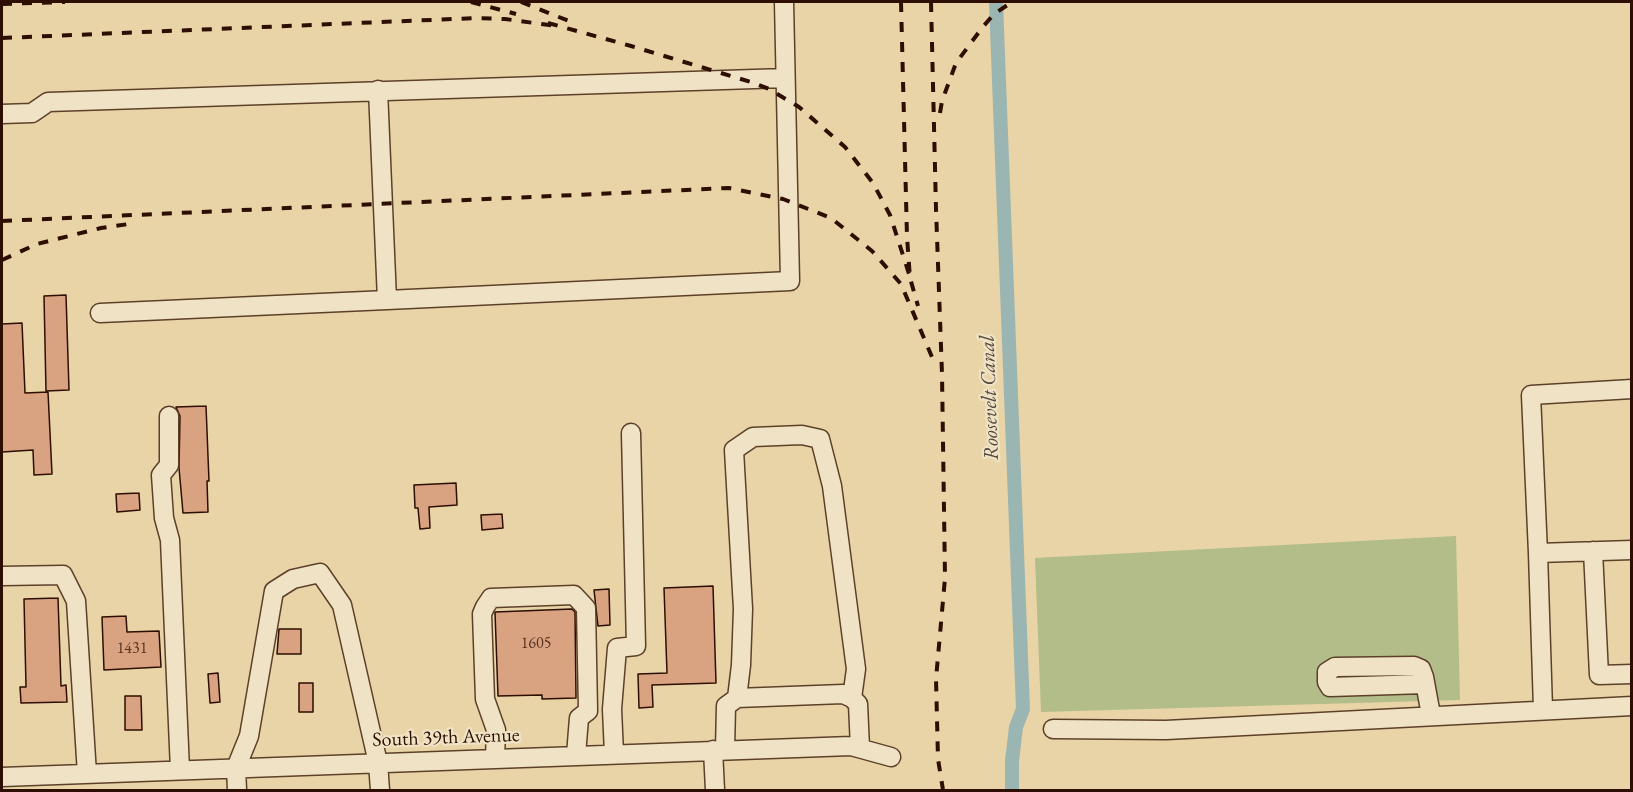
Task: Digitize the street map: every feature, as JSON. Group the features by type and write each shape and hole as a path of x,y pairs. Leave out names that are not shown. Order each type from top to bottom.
{"street":[{"path":"100,313 790,281 784,2"},
{"path":"2,114 32,113 48,102 785,78"},
{"path":"378,90 387,300"},
{"path":"1543,710 1531,395 1632,389"},
{"path":"169,416 169,465 161,475 164,518 171,540 180,770"},
{"path":"614,754 612,709 617,648 636,646 631,433"},
{"path":"737,698 743,609 734,450 753,437 802,435 820,440 832,486 856,669 852,698"},
{"path":"1538,554 1632,550"},
{"path":"1593,551 1599,675 1632,674"},
{"path":"237,790 236,768 249,736 274,591 293,579 320,573 342,605 378,763 380,790"},
{"path":"2,576 63,575 76,601 87,774"},
{"path":"495,758 496,730 485,699 482,614 485,607 492,598 574,595 586,608 588,711 579,718 576,755"},
{"path":"1425,684 1431,715"},
{"path":"715,790 726,706 737,698 843,694 858,704 860,748"},
{"path":"1053,729 1166,730 1632,706"},
{"name":"South 39th Avenue","path":"2,777 56,783 87,774 851,746 891,757"}],"green space":[{"path":"1456,536 1460,700 1041,712 1035,558"}],"building":[{"path":"66,295 69,390 46,391 44,296"},
{"path":"22,323 25,393 48,392 52,474 34,475 33,450 2,452 2,324"},
{"path":"206,406 208,512 183,513 179,468 180,416 176,407"},
{"path":"456,483 457,505 429,507 430,528 420,529 418,508 415,508 414,485"},
{"path":"139,493 140,510 117,512 116,494"},
{"path":"502,514 503,528 482,530 481,515"},
{"path":"713,586 716,683 652,685 653,707 639,708 638,674 667,673 664,588"},
{"path":"609,589 610,625 598,626 594,590"},
{"path":"58,598 61,686 66,685 67,702 21,703 20,687 26,687 24,599"},
{"path":"572,609 575,612 576,698 542,699 542,695 498,696 495,612"},
{"path":"126,616 127,632 159,631 161,667 104,670 102,617"},
{"path":"279,629 301,629 301,654 277,654"},
{"path":"218,673 220,702 210,703 208,674"},
{"path":"299,683 313,683 313,712 299,712"},
{"path":"125,696 141,696 142,730 125,730"}],"waterway":[{"name":"Roosevelt Canal","path":"996,2 1023,709 1016,727 1012,761 1012,790"}],"railway":[{"path":"2,4 65,2"},
{"path":"471,2 516,14"},
{"path":"521,2 574,23"},
{"path":"901,2 907,237 910,278 918,306"},
{"path":"931,2 942,374 945,578 936,679 938,759 943,790"},
{"path":"940,113 956,63 994,14 1012,2"},
{"path":"2,38 477,18 505,19 556,26"},
{"path":"548,23 751,82 769,89 799,107 845,147 873,183 890,215 910,277"},
{"path":"2,221 729,188 783,199 831,218 872,251 901,284 932,357"},
{"path":"2,260 37,244 101,228 136,223"}]}
